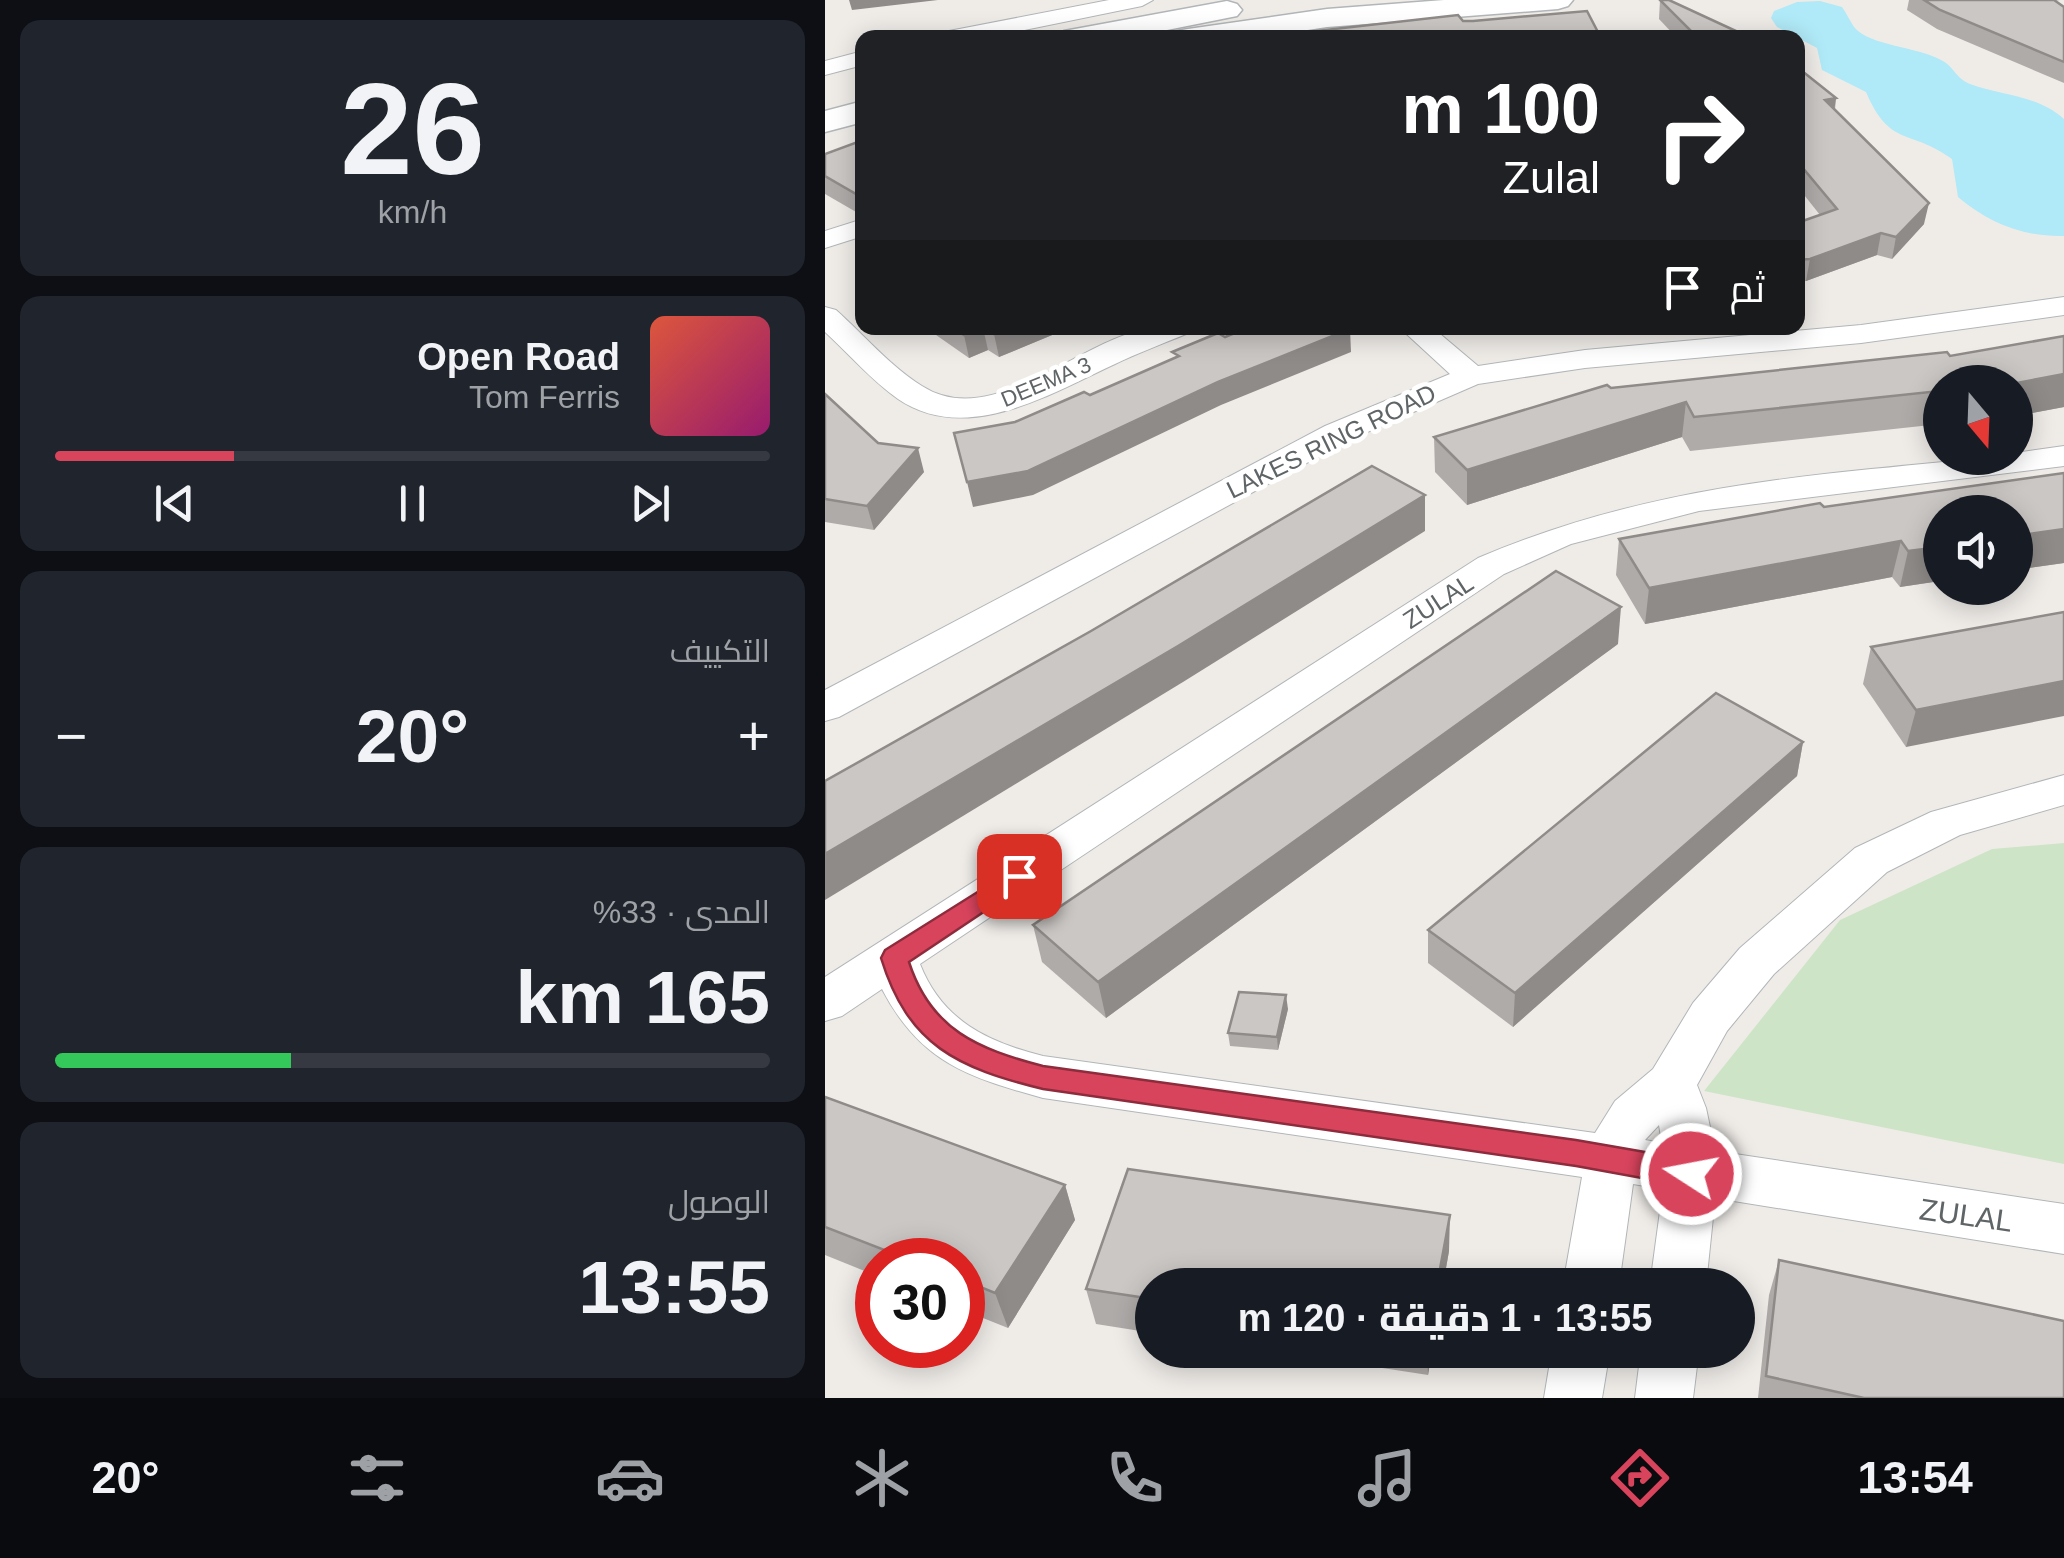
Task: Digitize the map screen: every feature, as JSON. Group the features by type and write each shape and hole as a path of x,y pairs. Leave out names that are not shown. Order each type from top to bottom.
{"main road":[{"path":"1074,16 1168,19 1315,0"},
{"path":"1244,30 1327,18 1558,0"},
{"path":"825,97 855,89"},
{"path":"825,122 855,113"}],"street":[{"path":"994,30 1143,0"},
{"path":"825,68 855,60"},
{"path":"825,240 855,231"},
{"name":"LAKES RING ROAD","path":"825,707 1337,433 1471,376 1585,359 1861,334 2064,306"},
{"name":"DEEMA 3","path":"825,316 910,393 926,403 949,408 975,408 1025,395 1159,335"},
{"path":"1423,335 1471,376"},
{"name":"ZULAL","path":"825,1002 1475,577 1528,547 1589,524 1670,505 2064,456"},
{"path":"1594,1268 1611,1158 1619,1136 1633,1116 1671,1084 1710,1017 1757,960 1871,860 1946,823 2064,790"},
{"name":"ZULAL","path":"894,958 905,991 925,1022 957,1048 997,1066 1043,1078 1611,1158 1691,1174 2064,1229"},
{"path":"1671,1084 1689,1128 1691,1174 1680,1268"},
{"path":"1573,1398 1578,1368"},
{"path":"1664,1398 1668,1368"}],"green space":[{"path":"2064,843 2064,1164 1704,1091 1840,920 1992,849"}],"water":[{"path":"1820,1 1842,7 1861,33 1932,56 1970,84 2043,105 2064,119 2064,236 2021,231 1994,221 1958,197 1952,159 1892,130 1866,92 1822,70 1817,48 1805,42 1805,30 1777,27 1771,18 1774,11 1797,2"}],"building":[{"path":"1660,0 1669,0 1734,30 1690,30"},
{"path":"1924,0 2054,0 2064,7 2064,62 1940,10"},
{"path":"1587,11 1597,30 1325,30 1458,15 1463,21"},
{"path":"1805,73 1836,98 1825,100 1929,203 1896,237 1881,233 1805,259 1805,220 1837,209 1805,171"},
{"path":"855,143 855,193 825,176 825,154"},
{"path":"1213,335 1335,335 1218,382 1028,471 967,482 954,433 1015,422 1179,356 1172,352"},
{"path":"2064,336 2064,374 2033,380 2033,365 1923,365 1923,393 1694,417 1686,402 1467,470 1434,437 1607,385 1611,388 1947,352 1950,356"},
{"path":"825,394 878,443 918,448 867,506 825,499"},
{"path":"1372,466 1425,495 825,854 825,781"},
{"path":"2064,473 2064,529 2033,533 2033,495 1923,495 1923,549 1908,551 1901,541 1649,588 1619,539 1820,503 1824,507"},
{"path":"1556,571 1621,607 1098,982 1033,925"},
{"path":"2064,612 2064,681 1916,710 1871,647"},
{"path":"1716,693 1803,742 1515,993 1428,930"},
{"path":"1239,992 1286,995 1277,1037 1228,1033"},
{"path":"825,1097 1065,1185 995,1293 985,1289 985,1238 855,1239 825,1227"},
{"path":"1128,1169 1450,1215 1440,1268 1135,1268 1135,1296 1086,1289"},
{"path":"1779,1260 2064,1321 2064,1398 1864,1398 1766,1376"}],"route":[{"path":"1019,876 894,958 905,991 925,1022 957,1048 997,1066 1043,1078 1611,1158 1691,1174"}]}
